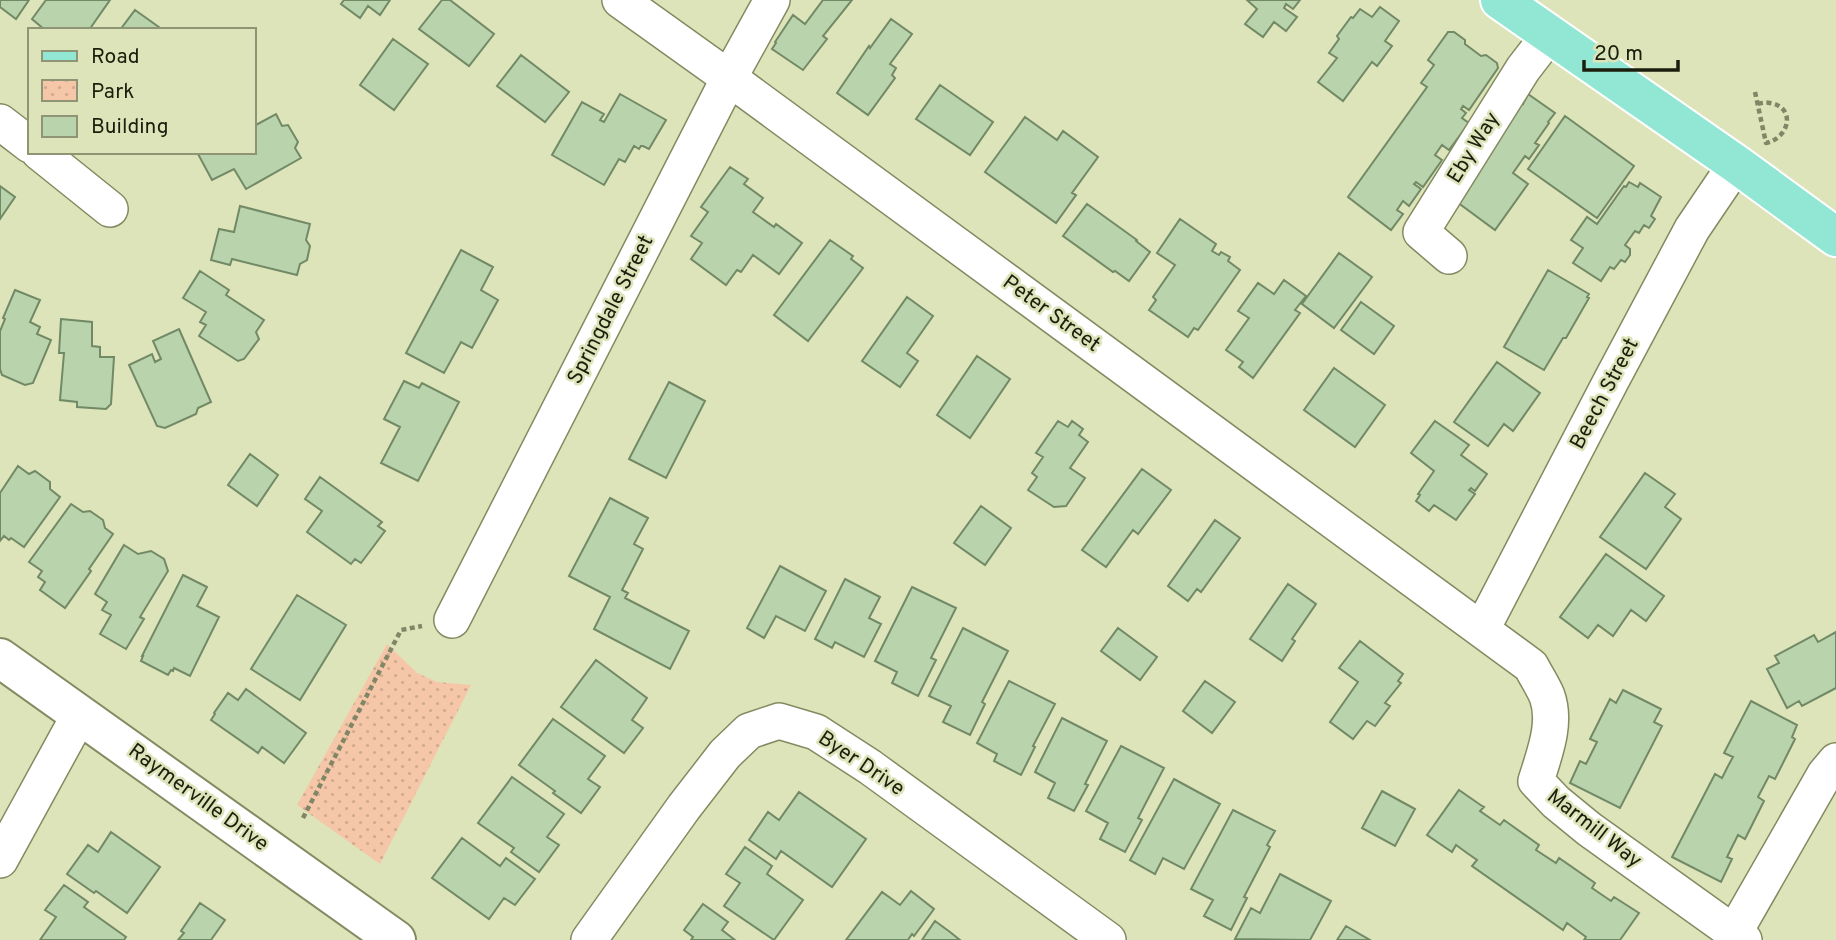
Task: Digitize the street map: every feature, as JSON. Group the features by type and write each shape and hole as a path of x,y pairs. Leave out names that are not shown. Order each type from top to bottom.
{"main road":[{"path":"1500,0 1836,237"}],"street":[{"name":"Peter Street","path":"620,0 1482,629"},
{"name":"Springdale Street","path":"452,620 729,78 772,0"},
{"name":"Eby Way","path":"1449,256 1421,232 1523,69 1550,34"},
{"path":"0,121 28,143"},
{"path":"41,154 110,209"},
{"name":"Beech Street","path":"1482,629 1692,229 1736,164"},
{"name":"Marmill Way","path":"1482,629 1531,666 1548,697 1551,721 1536,781 1556,802 1589,829 1739,937 1832,775"},
{"name":"Raymerville Drive","path":"0,657 396,940"},
{"path":"0,860 80,713"},
{"name":"Byer Drive","path":"589,940 725,754 749,731 779,721 816,732 870,767 1108,940"}],"path":[{"path":"1755,92 1766,143 1779,139 1787,122 1785,113 1770,103 1758,104"},
{"path":"303,818 401,630 452,620"}],"green space":[{"path":"387,644 417,673 437,682 471,685 380,864 297,805"}],"building":[{"path":"0,0 29,0 16,19 0,7"},
{"path":"46,0 110,0 90,28 43,28 32,19"},
{"path":"344,0 390,0 380,15 368,6 360,18 341,4"},
{"path":"442,0 450,0 494,34 469,66 419,29"},
{"path":"823,0 852,0 823,36 827,39 803,70 772,49 793,15 805,24"},
{"path":"1247,0 1300,0 1293,9 1286,4 1284,8 1297,17 1286,31 1274,22 1263,37 1245,24 1257,9"},
{"path":"1380,7 1399,21 1385,41 1392,46 1377,66 1372,62 1343,101 1318,82 1337,58 1329,53 1351,17 1360,9 1372,17"},
{"path":"135,10 160,28 122,28"},
{"path":"891,19 912,34 890,64 896,68 892,75 895,78 868,115 837,93"},
{"path":"1448,32 1454,32 1465,40 1465,44 1481,56 1486,55 1497,63 1498,68 1469,110 1463,106 1461,109 1466,113 1462,118 1469,123 1449,150 1442,145 1435,155 1442,160 1423,187 1416,182 1414,184 1421,189 1409,206 1403,201 1397,210 1403,214 1391,230 1348,197 1427,87 1421,83 1434,65 1428,60"},
{"path":"393,39 428,64 394,110 360,85"},
{"path":"521,55 569,92 545,122 497,86"},
{"path":"940,85 993,122 970,155 916,119"},
{"path":"620,94 666,120 649,149 634,146 625,162 619,159 604,185 552,155 582,102 604,114 600,120 604,122"},
{"path":"1528,94 1555,113 1535,143 1539,145 1529,159 1525,156 1513,173 1528,184 1495,230 1457,202"},
{"path":"276,114 282,126 288,125 298,142 295,148 301,158 246,189 234,169 212,180 198,154 256,154 256,125"},
{"path":"1565,116 1634,166 1597,218 1528,169"},
{"path":"1025,117 1057,140 1063,131 1098,157 1072,193 1076,195 1056,223 985,172"},
{"path":"730,167 748,179 744,184 763,198 753,212 774,227 776,224 802,243 779,274 753,255 741,272 737,270 726,285 691,259 702,243 691,236 708,212 701,207"},
{"path":"1629,182 1638,187 1640,183 1661,197 1651,216 1655,219 1649,228 1644,225 1639,233 1635,231 1625,245 1630,249 1630,255 1625,262 1621,260 1614,269 1610,267 1601,281 1573,263 1583,248 1571,240 1587,217 1597,224"},
{"path":"0,186 15,197 0,219"},
{"path":"1087,204 1150,252 1129,281 1063,236"},
{"path":"240,206 310,224 306,240 310,246 307,260 300,264 297,275 232,259 230,265 211,260 219,229 234,232"},
{"path":"1180,219 1216,244 1212,251 1230,257 1228,261 1240,270 1198,330 1194,328 1188,337 1149,310 1156,300 1153,297 1175,265 1157,253"},
{"path":"830,240 853,256 851,259 863,268 808,341 774,315"},
{"path":"461,250 493,267 481,290 498,300 472,348 461,342 444,373 406,353"},
{"path":"1339,253 1372,277 1334,328 1302,304"},
{"path":"1548,270 1589,294 1589,298 1544,370 1504,347"},
{"path":"200,271 229,290 226,295 264,320 256,332 259,339 244,359 238,361 199,336 206,325 200,322 206,312 183,298"},
{"path":"1284,280 1306,296 1295,310 1300,313 1253,378 1239,367 1243,362 1226,350 1249,318 1238,311 1258,283 1274,294"},
{"path":"15,290 40,300 30,322 40,327 37,334 51,340 33,383 25,385 2,375 0,369 0,331"},
{"path":"907,297 933,316 907,353 918,361 900,387 862,361"},
{"path":"1361,302 1394,326 1374,354 1341,330"},
{"path":"61,319 92,322 92,346 100,347 100,357 114,357 111,404 106,409 77,407 77,402 60,400 64,353 59,353"},
{"path":"179,329 211,402 198,408 196,414 165,428 157,426 129,365 152,354 155,362 161,359 153,341"},
{"path":"977,356 1010,379 970,438 937,415"},
{"path":"1497,362 1540,393 1513,431 1504,424 1488,446 1454,422"},
{"path":"1334,368 1385,405 1355,447 1304,410"},
{"path":"404,381 419,388 422,383 459,402 418,481 381,463 400,427 384,419"},
{"path":"669,382 705,401 666,478 629,459"},
{"path":"1058,421 1068,427 1072,421 1083,429 1079,435 1088,442 1070,468 1085,478 1066,506 1054,507 1028,490 1037,477 1032,473 1043,457 1036,453"},
{"path":"1435,421 1469,445 1461,455 1487,474 1475,491 1471,488 1469,490 1475,494 1456,520 1434,505 1429,511 1416,501 1434,471 1411,453"},
{"path":"250,454 278,475 257,506 228,485"},
{"path":"18,466 29,474 35,471 50,482 50,489 60,497 24,547 4,536 0,541 0,493"},
{"path":"1142,469 1171,490 1138,534 1133,530 1106,567 1082,550"},
{"path":"1645,473 1675,494 1665,507 1681,519 1646,569 1600,537"},
{"path":"320,477 382,522 378,526 385,531 361,563 355,559 351,564 307,532 322,511 305,499"},
{"path":"610,498 648,518 634,544 643,549 622,590 628,593 625,598 689,631 670,669 594,629 610,597 569,576"},
{"path":"71,504 83,512 90,511 103,520 105,528 113,534 65,608 40,590 45,582 38,577 42,571 29,562"},
{"path":"981,506 1011,528 985,565 954,543"},
{"path":"1215,520 1240,538 1201,592 1197,589 1188,601 1168,586"},
{"path":"124,545 138,554 151,551 164,559 168,571 140,617 144,619 126,649 100,634 111,615 102,610 107,602 95,594"},
{"path":"1606,554 1664,596 1646,621 1631,610 1613,636 1598,625 1588,638 1560,617"},
{"path":"780,566 826,591 805,631 776,616 764,638 747,628"},
{"path":"183,575 207,587 197,606 219,617 190,676 174,668 168,675 141,661"},
{"path":"845,579 880,597 869,618 881,624 864,657 835,642 832,648 815,639"},
{"path":"1288,584 1316,604 1292,639 1295,641 1282,661 1250,639"},
{"path":"912,587 956,608 931,658 936,660 918,696 892,683 897,672 875,661"},
{"path":"297,595 346,625 300,700 251,669"},
{"path":"963,628 1008,651 982,702 985,704 970,735 943,722 951,706 929,696"},
{"path":"1118,628 1157,657 1140,680 1101,651"},
{"path":"1836,632 1836,688 1802,706 1799,701 1787,708 1767,669 1779,663 1775,656 1814,635 1818,642"},
{"path":"1360,641 1403,674 1398,681 1401,683 1385,703 1390,706 1375,726 1367,721 1353,739 1330,722 1358,682 1339,668"},
{"path":"596,660 647,698 632,720 643,728 624,753 561,707"},
{"path":"1009,681 1055,704 1021,775 994,761 997,754 977,743"},
{"path":"1205,681 1235,702 1212,733 1183,711"},
{"path":"246,689 306,733 284,763 262,747 258,753 211,720 228,693 238,700"},
{"path":"1623,690 1661,709 1654,722 1662,726 1620,808 1570,783 1580,761 1586,764 1597,742 1590,739 1610,699 1616,703"},
{"path":"1751,701 1797,725 1792,737 1795,739 1775,779 1769,776 1758,797 1764,801 1745,839 1738,835 1727,857 1732,859 1721,882 1672,857 1715,774 1722,778 1733,757 1724,753"},
{"path":"1062,718 1107,741 1074,811 1048,798 1055,783 1035,772"},
{"path":"553,719 605,756 588,779 600,787 581,813 519,765"},
{"path":"1121,746 1164,768 1138,818 1142,820 1125,852 1100,839 1108,823 1086,811"},
{"path":"512,777 564,814 547,837 559,845 539,872 511,852 514,848 478,823"},
{"path":"1174,779 1220,804 1184,869 1163,858 1155,874 1130,860"},
{"path":"1459,790 1484,807 1480,811 1500,825 1504,820 1539,845 1536,850 1556,863 1559,858 1595,883 1592,888 1611,901 1614,897 1639,913 1620,940 1584,940 1586,937 1567,923 1563,930 1472,866 1477,860 1456,845 1452,852 1427,835"},
{"path":"1382,791 1415,809 1395,846 1362,828"},
{"path":"799,792 866,839 832,887 781,851 776,859 749,840 768,812 779,820"},
{"path":"1233,810 1275,831 1231,930 1204,916 1213,900 1191,889"},
{"path":"111,832 160,867 127,913 67,874 88,845 98,852"},
{"path":"462,838 500,866 506,858 535,879 515,905 504,898 489,919 432,878"},
{"path":"745,847 772,866 767,874 803,900 774,940 724,906 740,883 726,874"},
{"path":"1280,874 1331,901 1310,940 1235,939 1251,908 1260,913"},
{"path":"64,885 88,902 84,907 126,937 124,940 40,940 56,917 45,910"},
{"path":"911,891 934,909 914,936 912,934 908,940 846,940 882,892 900,905"},
{"path":"200,903 225,920 211,940 178,940 184,933 181,931"},
{"path":"703,904 728,922 722,930 735,940 691,940 693,937 684,930"},
{"path":"935,921 950,932 960,940 922,940"},
{"path":"1346,926 1370,940 1337,940"}]}
